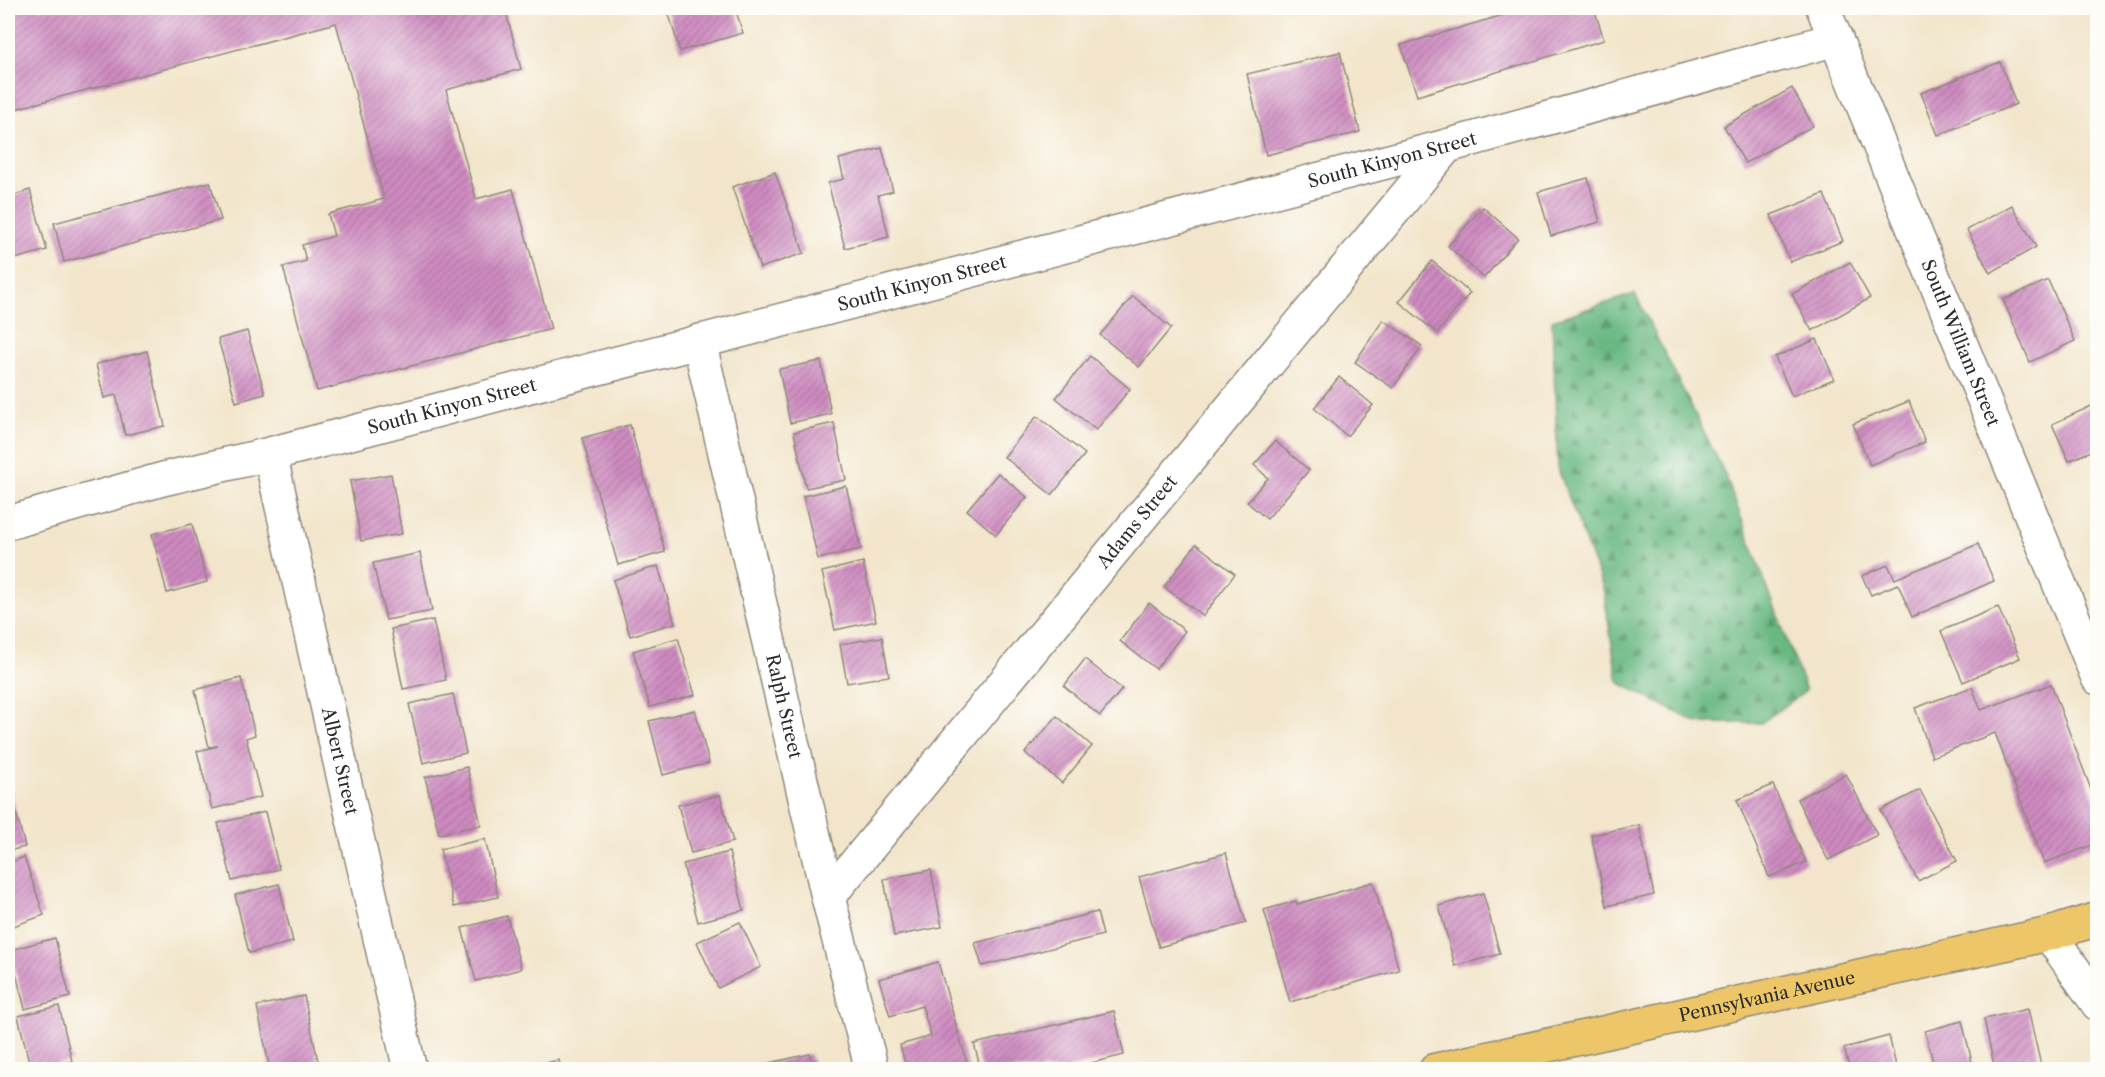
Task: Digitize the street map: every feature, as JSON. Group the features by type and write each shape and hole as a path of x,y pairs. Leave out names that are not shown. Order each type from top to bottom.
{"main road":[{"name":"Pennsylvania Avenue","path":"1436,1070 2049,934 2097,919"}],"street":[{"name":"South William Street","path":"1823,8 2097,678"},
{"name":"South Kinyon Street","path":"8,523 163,478 270,454 1447,147 1836,39"},
{"name":"Adams Street","path":"828,897 1447,147"},
{"name":"Ralph Street","path":"699,341 828,897 872,1070"},
{"name":"Albert Street","path":"270,454 410,1070"},
{"path":"2049,934 2097,1004"}],"green space":[{"path":"1635,294 1724,472 1806,691 1761,723 1697,723 1618,682 1603,588 1558,469 1552,320"}],"building":[{"path":"8,8 505,8 521,69 446,90 476,199 513,189 551,329 317,391 283,267 306,261 302,245 334,236 328,214 384,199 336,23 8,111"},
{"path":"667,8 735,8 743,33 680,51"},
{"path":"1527,8 1594,8 1604,40 1417,96 1401,45"},
{"path":"1873,8 1890,8 1877,15"},
{"path":"1340,52 1360,132 1266,155 1247,74"},
{"path":"2000,62 2016,104 1938,135 1921,93"},
{"path":"1792,88 1813,126 1745,163 1724,126"},
{"path":"882,148 893,191 878,195 889,237 845,248 828,183 844,179 839,159"},
{"path":"775,172 804,253 760,268 732,187"},
{"path":"1588,178 1600,222 1551,236 1538,192"},
{"path":"210,182 221,220 64,262 54,223"},
{"path":"30,190 47,250 8,261 8,197"},
{"path":"1824,194 1843,241 1790,262 1771,215"},
{"path":"2012,205 2036,247 1990,273 1967,230"},
{"path":"1483,207 1518,238 1484,278 1448,246"},
{"path":"1432,261 1470,293 1437,333 1399,302"},
{"path":"1850,262 1870,298 1812,331 1792,294"},
{"path":"2048,280 2075,341 2030,362 2003,300"},
{"path":"1133,296 1171,328 1139,367 1100,335"},
{"path":"1383,320 1422,346 1393,388 1355,362"},
{"path":"247,331 265,394 236,402 218,339"},
{"path":"1817,339 1834,379 1792,396 1775,357"},
{"path":"147,351 165,426 125,435 116,395 104,398 96,364"},
{"path":"1090,356 1130,389 1096,430 1056,398"},
{"path":"821,361 831,414 790,423 779,369"},
{"path":"1339,377 1373,405 1347,436 1314,408"},
{"path":"1909,401 1925,442 1870,465 1853,424"},
{"path":"2098,403 2098,448 2069,461 2052,424"},
{"path":"1037,416 1085,454 1052,495 1004,457"},
{"path":"834,423 846,480 806,488 794,432"},
{"path":"630,425 665,552 618,565 582,438"},
{"path":"1275,441 1309,470 1267,519 1247,502 1268,478 1254,465"},
{"path":"998,473 1027,497 996,535 967,510"},
{"path":"391,474 402,534 361,541 350,481"},
{"path":"846,486 861,549 818,559 803,496"},
{"path":"192,524 207,582 167,593 152,534"},
{"path":"1196,544 1235,574 1203,616 1164,587"},
{"path":"1978,544 1994,581 1912,617 1898,584 1871,595 1862,576 1888,565 1895,579"},
{"path":"420,553 432,611 386,620 373,563"},
{"path":"863,562 876,621 835,630 822,572"},
{"path":"658,566 675,623 630,636 613,580"},
{"path":"1149,603 1185,631 1156,669 1120,641"},
{"path":"1998,607 2020,658 1963,682 1941,631"},
{"path":"433,620 446,680 403,689 391,629"},
{"path":"882,637 889,676 847,683 840,644"},
{"path":"678,638 695,695 650,707 633,651"},
{"path":"1085,659 1122,689 1100,716 1064,686"},
{"path":"241,678 255,735 246,738 261,797 212,809 197,751 218,746 209,747 195,690"},
{"path":"2051,684 2098,808 2098,843 2044,863 1995,733 1932,757 1915,708 1972,687 1981,710"},
{"path":"453,694 466,753 423,763 409,704"},
{"path":"695,710 709,763 663,775 649,721"},
{"path":"1057,716 1092,746 1062,783 1025,753"},
{"path":"467,767 481,825 439,834 425,777"},
{"path":"1846,774 1877,835 1828,860 1797,799"},
{"path":"1773,785 1806,862 1769,877 1737,800"},
{"path":"10,789 25,847 8,851 8,790"},
{"path":"1920,790 1957,861 1918,881 1881,810"},
{"path":"720,795 733,842 691,853 678,805"},
{"path":"265,812 279,869 232,881 218,823"},
{"path":"1639,825 1654,895 1607,906 1591,835"},
{"path":"485,839 498,897 454,907 440,849"},
{"path":"729,852 744,910 698,922 683,864"},
{"path":"1226,853 1246,923 1159,947 1139,877"},
{"path":"24,857 44,915 8,928 8,863"},
{"path":"931,870 942,927 894,936 884,879"},
{"path":"1373,882 1399,970 1290,1002 1264,910 1296,901 1297,904"},
{"path":"279,884 293,942 249,953 235,895"},
{"path":"1483,893 1500,954 1455,966 1439,906"},
{"path":"1097,912 1103,935 982,966 975,943"},
{"path":"507,916 521,969 476,981 462,928"},
{"path":"740,922 761,967 718,988 697,942"},
{"path":"55,938 70,997 25,1009 10,950"},
{"path":"938,962 969,1070 907,1070 900,1045 931,1036 922,1006 890,1016 879,979"},
{"path":"304,996 320,1070 270,1070 257,1006"},
{"path":"59,1006 72,1061 31,1070 18,1016"},
{"path":"2028,1009 2042,1070 1995,1070 1984,1019"},
{"path":"1114,1011 1124,1055 1063,1070 981,1070 974,1044"},
{"path":"1962,1021 1974,1070 1935,1070 1925,1031"},
{"path":"1889,1036 1897,1070 1850,1070 1844,1048"},
{"path":"810,1054 814,1070 761,1070 760,1065"},
{"path":"559,1060 561,1070 527,1070 526,1068"}]}
